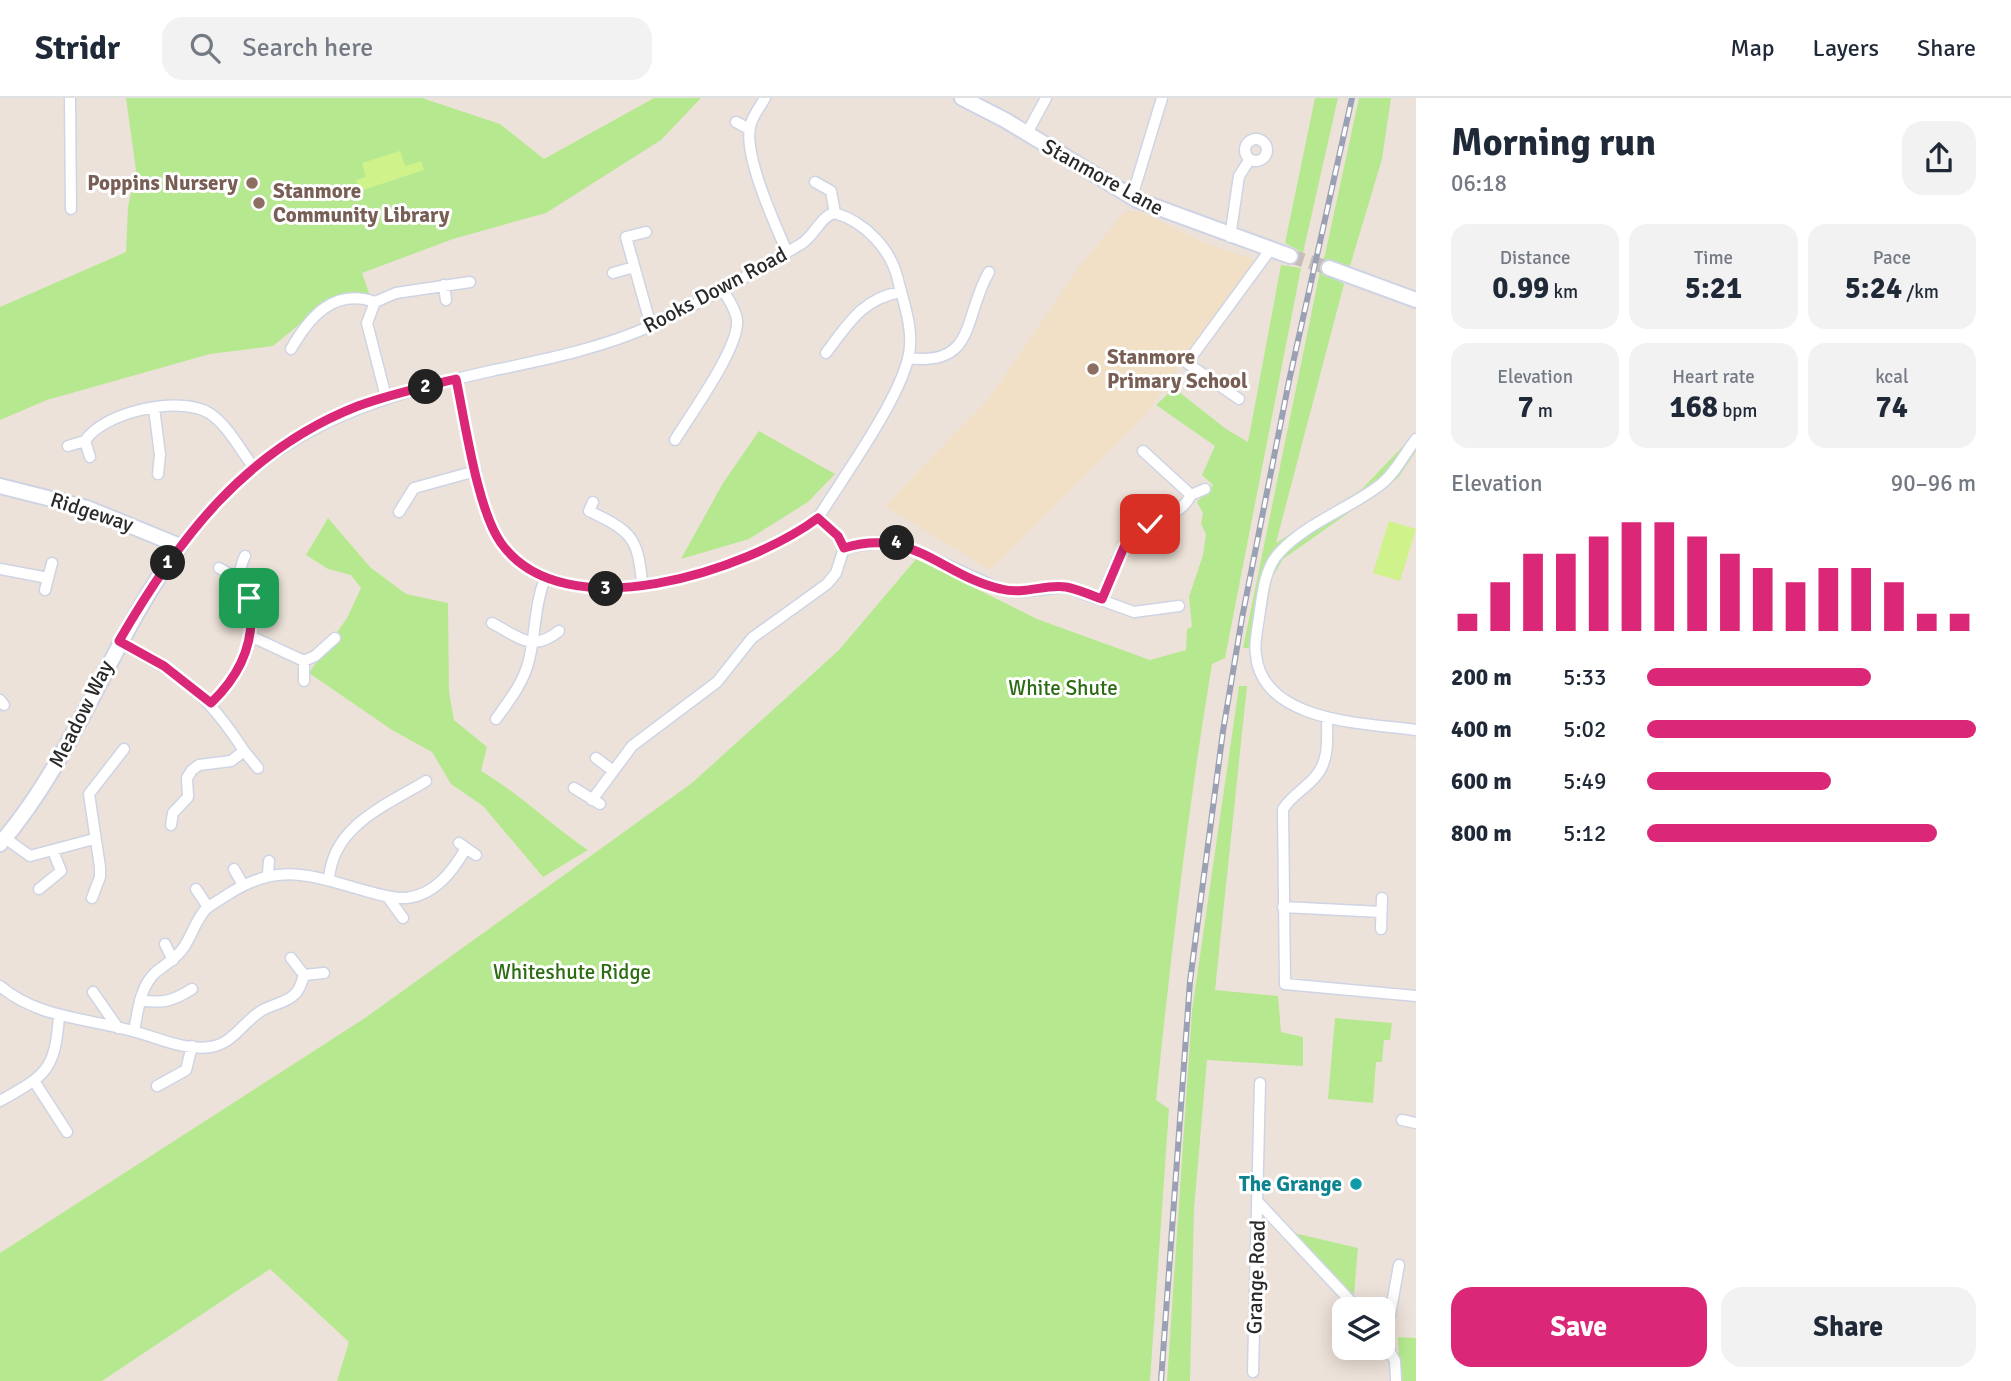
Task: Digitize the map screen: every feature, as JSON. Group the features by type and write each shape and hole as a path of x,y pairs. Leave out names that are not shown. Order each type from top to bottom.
{"street":[{"path":"70,98 71,209"},
{"path":"765,98 749,129 763,193 787,252"},
{"name":"Stanmore Lane","path":"962,98 1027,133 1132,197 1230,237 1290,256"},
{"path":"1027,133 1046,98"},
{"path":"1132,197 1162,98"},
{"path":"736,122 749,129"},
{"path":"1230,237 1239,176 1250,159"},
{"path":"456,379 488,515 501,543 521,562 545,578 593,589 642,583 729,564 787,539 818,518 898,383 908,358 909,326 895,265 881,244 866,230 835,213 831,191 815,182"},
{"name":"Rooks Down Road","path":"180,546 216,501 254,468 329,419 386,397 574,353 651,326 723,290 806,241 827,215 835,213"},
{"path":"646,232 626,237 651,326"},
{"path":"1239,399 1187,363 1270,250"},
{"path":"613,273 634,267"},
{"path":"1329,268 1416,300"},
{"path":"908,358 930,361 957,349 967,332 977,292 989,272"},
{"path":"291,349 310,318 330,303 353,298 375,302 396,293 470,282"},
{"path":"444,285 446,300"},
{"path":"676,440 716,375 736,332 735,312 723,290"},
{"path":"826,353 858,311 872,300 901,292"},
{"path":"375,302 367,323 386,397"},
{"path":"68,446 85,441 105,423 154,408 182,406 212,415 254,468"},
{"path":"154,408 160,454 158,474"},
{"path":"677,412 688,420"},
{"path":"1416,439 1383,484 1292,540 1277,555 1264,589 1255,656 1262,675 1292,707 1327,717 1416,730"},
{"path":"85,441 90,457"},
{"path":"1143,451 1191,495"},
{"path":"399,512 414,488 476,471"},
{"name":"Ridgeway","path":"0,486 87,508 180,546"},
{"path":"1102,599 1124,547 1131,537 1177,512 1186,506 1191,495 1205,489"},
{"path":"593,502 589,511 625,529 634,540 639,552 642,583"},
{"path":"574,788 596,802 612,769 643,735 690,705 717,682 752,638 813,597 827,584 836,573 844,548 838,536 818,518"},
{"path":"844,548 886,541 903,545 1000,589 1019,592 1065,587 1134,612 1179,606"},
{"name":"Meadow Way","path":"2,840 29,808 67,749 119,641 180,546"},
{"path":"211,703 240,669 250,636 252,616 240,565 245,556"},
{"path":"45,590 52,563"},
{"path":"219,568 242,581"},
{"path":"0,569 48,578"},
{"path":"496,719 518,688 529,660 535,603 545,578"},
{"path":"492,623 530,643 545,643 559,631"},
{"path":"250,636 304,661 315,656 335,638"},
{"path":"119,641 164,666 211,703 258,768"},
{"path":"304,661 304,681"},
{"path":"1327,717 1327,756 1317,776 1291,797 1283,809 1284,984 1416,996"},
{"path":"92,898 100,877 89,794 124,749"},
{"path":"171,825 173,813 188,797 187,778 192,770 200,765 231,761 244,751"},
{"path":"596,758 612,769"},
{"path":"329,880 330,860 352,828 426,781"},
{"path":"2,840 30,856 94,839"},
{"path":"134,1031 140,1000 154,974 173,960 208,907 243,885 268,874 329,880 387,897 407,898 425,892 450,874 462,846 476,855"},
{"path":"39,889 61,871 53,851"},
{"path":"268,874 269,861"},
{"path":"234,869 243,885"},
{"path":"196,889 208,907"},
{"path":"387,897 402,918"},
{"path":"1381,929 1382,898"},
{"path":"1283,907 1381,912"},
{"path":"165,944 173,960"},
{"path":"291,958 304,975"},
{"path":"304,975 324,972"},
{"path":"0,986 17,1000 59,1016 192,1046 210,1047 226,1041 248,1019 298,993 304,975"},
{"path":"140,1000 159,1003 174,1000 192,989"},
{"path":"93,992 118,1028"},
{"path":"0,1101 47,1070 54,1051 59,1016"},
{"path":"157,1086 186,1070 192,1046"},
{"path":"34,1081 67,1132"},
{"path":"1258,1202 1260,1083"},
{"path":"1402,1120 1416,1123"},
{"name":"Grange Road","path":"1258,1202 1347,1297"},
{"name":"Grange Road","path":"1253,1372 1258,1202"},
{"path":"1393,1297 1399,1265"},
{"path":"1394,1360 1396,1381"}],"shaded area":[{"name":"Stanmore Primary School","path":"1125,211 1142,212 1205,243 1255,260 1145,415 990,570 885,506 991,396 1078,268"}],"green space":[{"path":"126,98 422,98 500,124 544,159 654,98 701,98 661,140 546,213 453,239 362,273 370,296 347,295 327,302 273,346 210,354 47,400 0,420 0,307 126,252 128,207 136,170"},
{"path":"1315,98 1338,98 1303,253 1285,243"},
{"path":"1359,98 1391,98 1382,159 1350,266 1324,259"},
{"path":"400,151 405,166 421,161 424,170 360,191 356,180 366,177 362,163"},
{"path":"1281,265 1301,268 1225,658 1212,664 1174,936 1156,1100 1169,1109 1150,1381 337,1381 349,1342 270,1269 102,1381 0,1381 0,1253 365,1018 692,783 839,650 916,559 1037,619 1150,660 1186,650 1187,629 1192,627 1189,597 1203,555 1206,534 1201,524 1203,513 1197,502 1213,485 1202,475 1215,446 1156,405 1174,388 1226,429 1248,442"},
{"path":"1320,271 1344,284 1276,543 1362,489 1405,444 1416,451 1398,478 1283,559 1272,578 1262,635 1249,648 1243,648"},
{"path":"759,431 835,474 808,502 749,539 681,559 723,483"},
{"path":"328,518 370,567 406,594 448,603 449,692 454,720 487,747 481,771 588,850 543,877 483,806 451,784 432,752 392,730 309,673 347,618 361,588 351,575 328,569 306,555"},
{"path":"1389,521 1416,529 1400,581 1373,573"},
{"path":"1239,686 1247,686 1215,990 1278,996 1281,1032 1303,1037 1303,1066 1207,1060 1194,1209 1190,1381 1167,1381 1192,1011"},
{"path":"1335,1018 1392,1023 1390,1040 1384,1040 1382,1062 1376,1062 1373,1103 1328,1099"},
{"path":"1294,1233 1358,1248 1354,1295"},
{"path":"1398,1337 1416,1338 1416,1381 1400,1381"}],"tunnel":[{"path":"1290,256 1329,268"}],"railway":[{"path":"1161,1381 1190,981 1223,731 1242,618 1289,381 1352,98"}],"place":[{"name":"Poppins Nursery","path":"252,183"},
{"name":"Stanmore Community Library","path":"259,203"},
{"name":"Stanmore Primary School","path":"1093,369"},
{"name":"The Grange","path":"1356,1184"}],"route":[{"path":"249,598 252,616 248,648 243,662 211,703 164,666 119,641 159,575 216,501 234,483 265,459 329,419 386,397 456,379 488,515 501,543 521,562 545,578 564,585 615,589 696,573 765,550 798,533 818,518 838,536 844,548 886,541 903,545 1000,589 1019,592 1065,587 1102,599 1124,547 1131,537 1150,524"}],"park label":[{"name":"White Shute","path":"1063,688"},
{"name":"Whiteshute Ridge","path":"572,972"}]}
